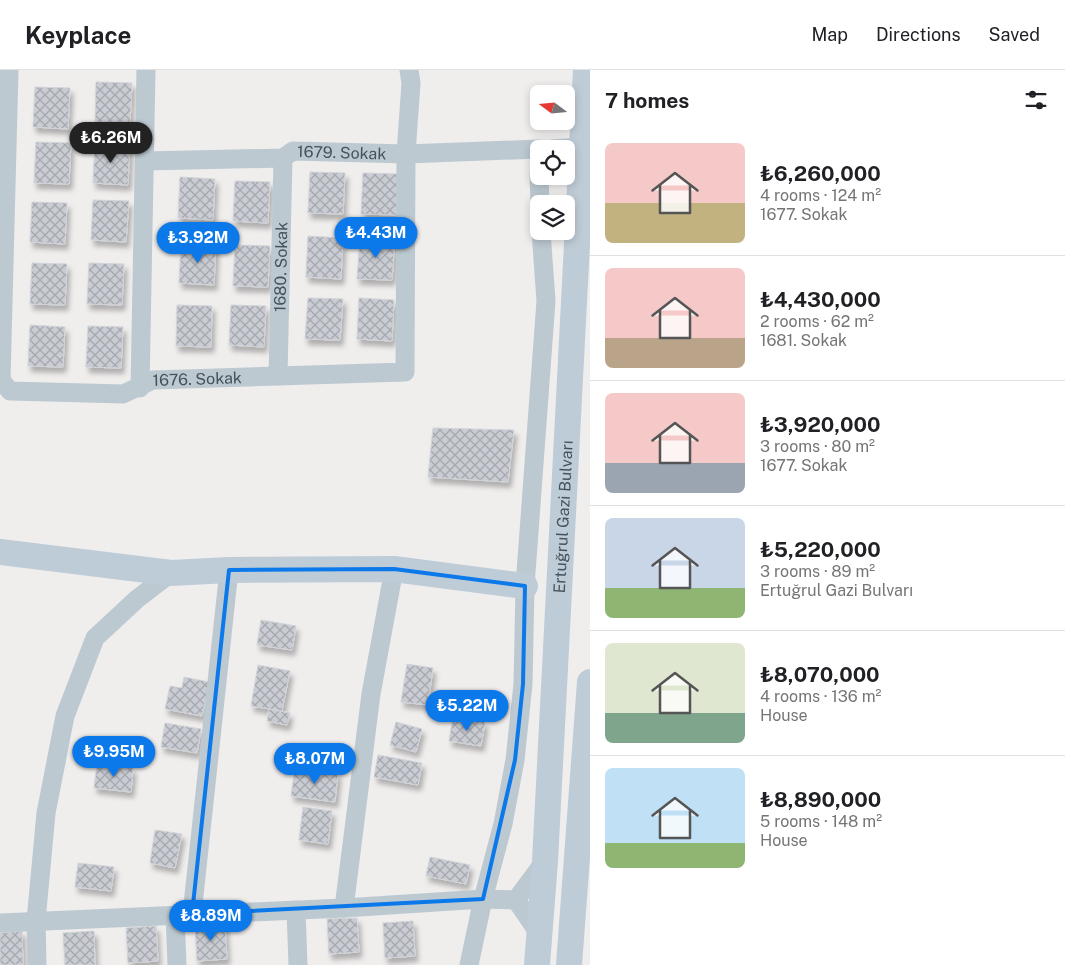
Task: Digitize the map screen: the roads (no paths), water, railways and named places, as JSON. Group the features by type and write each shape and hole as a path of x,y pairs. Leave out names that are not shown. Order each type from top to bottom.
{"main road":[{"name":"Ertuğrul Gazi Bulvarı","path":"537,965 545,861 586,70"},
{"path":"0,552 171,573 229,570 394,569 525,586"},
{"path":"568,965 590,682"}],"street":[{"path":"1,379 9,70"},
{"path":"140,388 146,161 146,70"},
{"path":"406,154 411,83 409,70"},
{"path":"575,147 582,147"},
{"name":"1679. Sokak","path":"146,161 283,158 294,151 406,154 530,149"},
{"name":"1676. Sokak","path":"1,379 10,392 123,394 140,388 153,380 405,372 406,154"},
{"name":"1680. Sokak","path":"278,376 283,158"},
{"path":"469,965 483,899 503,824 515,760 523,684 525,586 546,301 542,240"},
{"path":"344,908 373,684 394,569"},
{"path":"177,965 229,570"},
{"path":"37,965 36,921 46,813 65,716 94,638 137,599 171,573"},
{"path":"516,900 545,861"},
{"path":"0,923 344,908 483,899 516,900"},
{"path":"516,900 540,935"},
{"path":"296,910 298,965"}]}
